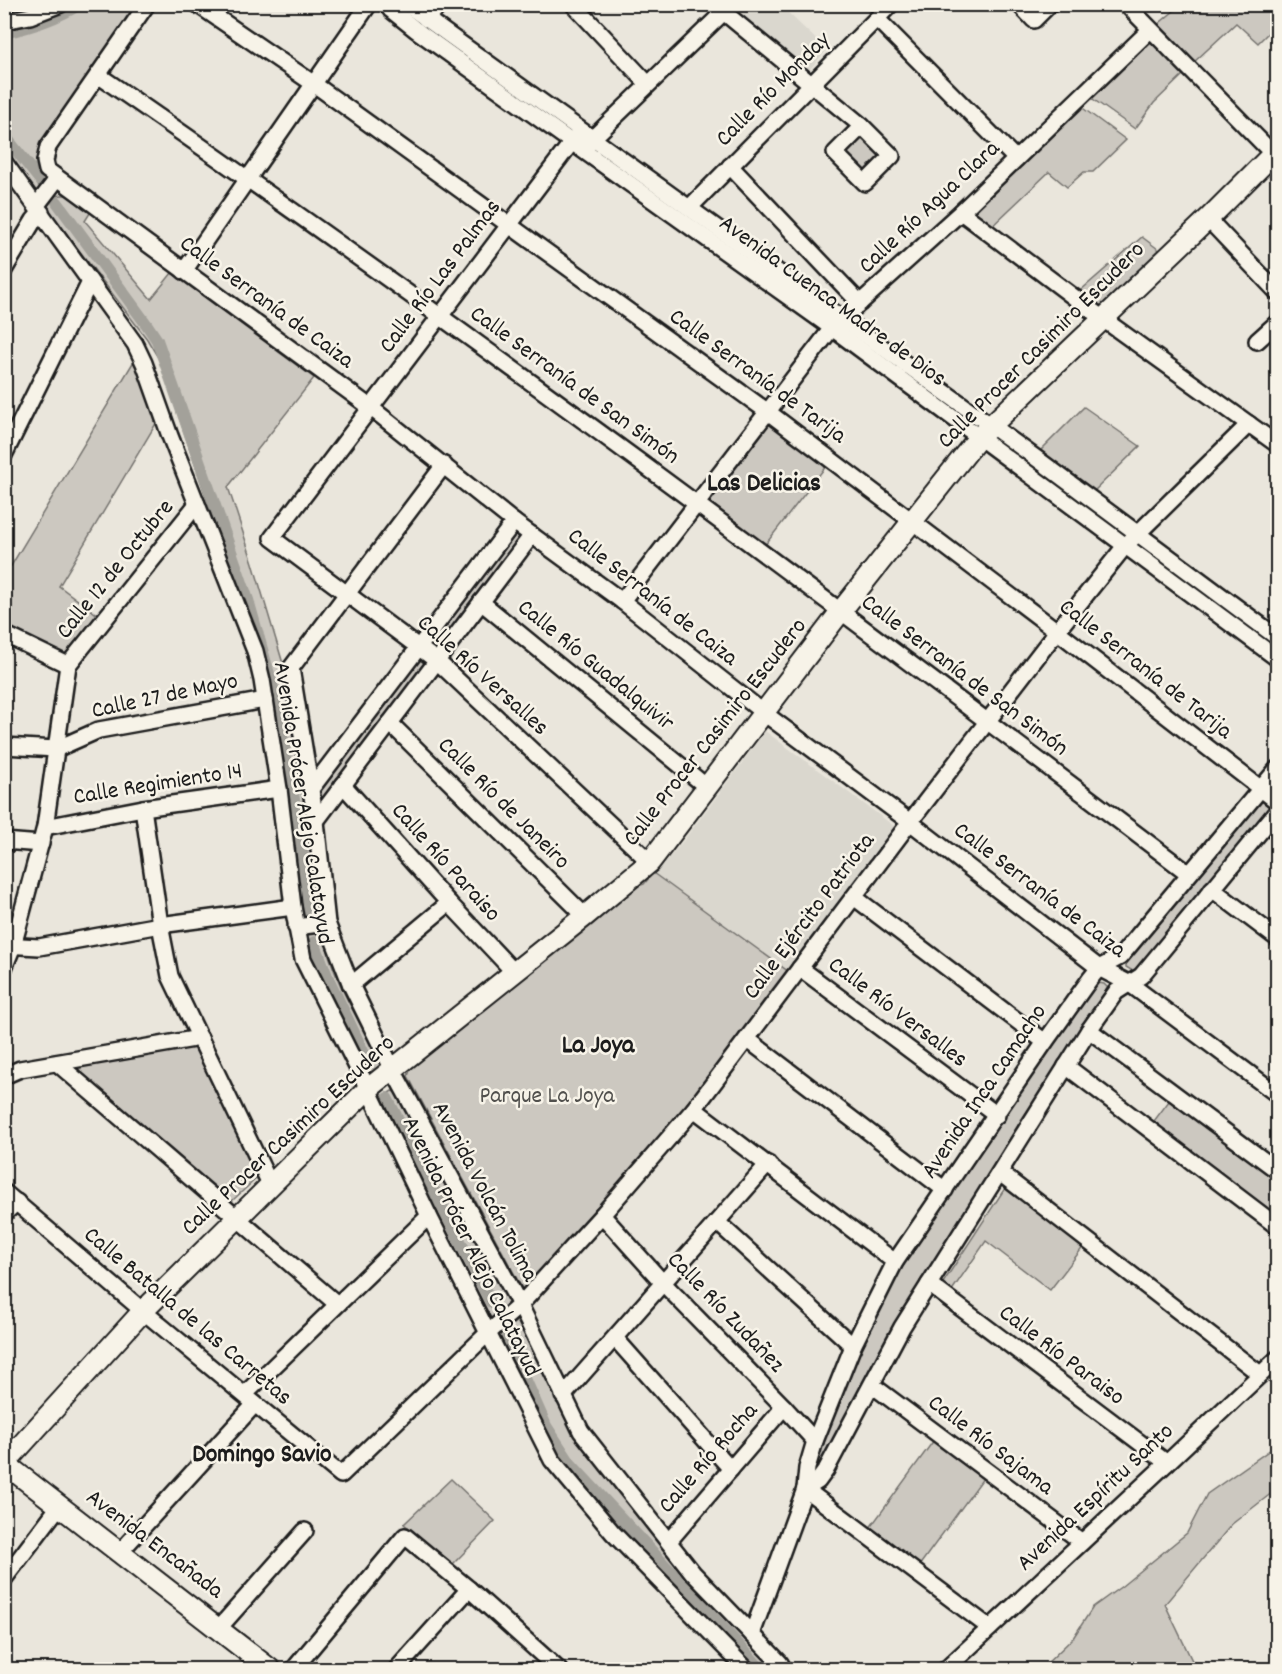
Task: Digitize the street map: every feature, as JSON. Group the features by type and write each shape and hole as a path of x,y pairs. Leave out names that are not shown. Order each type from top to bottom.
{"main road":[{"name":"Calle Procer Casimiro Escudero","path":"5,1463 143,1311 368,1089 651,862 841,611 986,431 1276,154"},
{"name":"Avenida Encañada","path":"5,1463 271,1670"}],"street":[{"path":"4,21 30,16 61,4"},
{"path":"4,270 57,179 47,170 45,161 48,147 147,4"},
{"name":"Calle Serranía de Tarija","path":"197,4 314,84 768,412 1278,802"},
{"path":"184,271 369,4"},
{"name":"Avenida Cuenca Madre de Dios","path":"387,4 416,30 582,141 986,431 1137,534 1278,638"},
{"name":"Avenida Cuenca Madre de Dios","path":"406,4 582,141 690,207 837,323"},
{"path":"426,19 441,4"},
{"path":"573,4 648,84"},
{"name":"Calle Río Monday","path":"690,207 891,4"},
{"path":"1019,4 1034,20 1050,4"},
{"path":"1126,4 1276,154"},
{"path":"723,7 810,85 862,126"},
{"name":"Calle Río Las Palmas","path":"272,538 509,226 582,141 648,84 723,7"},
{"path":"877,19 1016,159"},
{"name":"Calle Río Agua Clara","path":"622,601 837,323 961,212 1150,30"},
{"name":"Calle Serranía de San Simón","path":"98,75 249,178 441,316 841,611 1188,873"},
{"name":"Avenida Prócer Alejo Calatayud","path":"4,162 135,344 144,363 170,436 255,651 262,680 279,789 293,908 303,959 429,1216 547,1450 562,1473 613,1533 747,1670"},
{"path":"730,166 860,303"},
{"name":"Calle Serranía de Caiza","path":"57,179 370,407 514,522 622,601 764,713 1099,968 1130,984 1278,1095"},
{"path":"961,212 1103,319 1278,445"},
{"path":"1208,219 1278,293"},
{"path":"4,455 90,282"},
{"path":"1257,341 1278,322"},
{"path":"1137,534 1249,424"},
{"name":"Avenida Cuenca Madre de Dios","path":"986,431 1125,546 1278,659"},
{"path":"347,593 444,465"},
{"name":"Calle 12 de Octubre","path":"4,634 68,665 197,504"},
{"path":"311,789 514,522"},
{"name":"Calle Ejército Patriota","path":"341,1475 520,1305 694,1109 1057,631 1137,534"},
{"path":"316,820 532,535"},
{"name":"Calle Río Versalles","path":"272,538 437,661 651,862"},
{"name":"Avenida Volcán Tolima","path":"347,593 291,668 316,820 325,923 351,986 393,1070 520,1305 581,1431 693,1573 784,1670"},
{"name":"Calle Río Guadalquivir","path":"481,602 708,788"},
{"path":"4,968 45,827 68,665"},
{"name":"Calle 27 de Mayo","path":"4,746 56,749 99,730 265,700"},
{"name":"Calle Río de Janeiro","path":"390,723 585,916"},
{"name":"Avenida Inca Camacho","path":"752,1634 805,1489 807,1468 815,1441 854,1346 895,1262 1045,1042 1099,968 1119,957 1278,768"},
{"name":"Calle Río Paraiso","path":"343,784 514,972"},
{"name":"Calle Regimiento 14","path":"45,827 143,808 279,789"},
{"path":"143,808 170,976 271,1186"},
{"name":"Avenida Inca Camacho","path":"805,1489 818,1481 826,1470 902,1327 1089,1030 1116,992 1141,976 1278,810"},
{"path":"4,840 41,844"},
{"path":"1212,889 1278,939"},
{"path":"854,897 1045,1042"},
{"path":"351,986 449,903"},
{"path":"9,945 39,947 160,925 293,908"},
{"path":"298,927 325,923"},
{"name":"Calle Río Versalles","path":"800,968 997,1115"},
{"path":"1089,1030 1278,1171"},
{"path":"4,1076 20,1069 200,1038"},
{"path":"747,1039 945,1190"},
{"path":"57,1063 337,1304"},
{"path":"1066,1066 1278,1227"},
{"path":"694,1109 895,1262"},
{"path":"563,1396 768,1164"},
{"path":"1000,1173 1260,1374"},
{"path":"4,1214 11,1197"},
{"name":"Calle Batalla de las Carretas","path":"11,1197 143,1311 341,1475"},
{"name":"Calle Río Zudañez","path":"602,1215 664,1284 815,1441"},
{"path":"120,1552 250,1399 337,1304 429,1216"},
{"path":"717,1222 854,1346"},
{"name":"Calle Río Paraiso","path":"929,1284 1167,1463"},
{"path":"615,1338 731,1469"},
{"name":"Avenida Espíritu Santo","path":"945,1670 1278,1358"},
{"name":"Calle Río Sajama","path":"872,1385 1082,1542"},
{"name":"Calle Río Rocha","path":"669,1541 784,1407"},
{"path":"805,1489 990,1628"},
{"path":"4,1579 60,1505"},
{"path":"219,1628 305,1531"},
{"path":"293,1670 405,1536 469,1589 559,1670"},
{"path":"396,1670 469,1589"}],"shaded area":[{"path":"752,5 780,5 827,50 810,69 797,71 741,24 742,15"},
{"path":"765,731 894,826 787,970 655,875"}],"green space":[{"path":"1273,4 1277,8 1277,24 1258,43 1236,23 1193,63 1156,26 1181,5"},
{"path":"69,5 140,5 39,155 39,170 47,184 38,195 5,150 5,29 35,21"},
{"path":"1149,36 1185,73 1154,103 1135,129 1090,97"},
{"path":"1080,106 1126,140 1093,172 1084,172 1067,187 1049,172 990,228 975,214 975,206"},
{"path":"863,135 883,154 864,174 844,154"},
{"path":"72,195 92,210 85,221 151,299 172,273 314,378 228,487 284,667 304,782 320,915 302,919 241,600 160,361 147,339 46,207 55,196"},
{"path":"1142,237 1162,252 1103,307 1080,291"},
{"path":"134,361 157,422 59,586 99,616 67,658 5,626 4,563 11,566"},
{"path":"1084,407 1140,446 1092,493 1038,453"},
{"path":"768,421 827,465 765,545 707,500"},
{"path":"514,533 523,540 436,651 427,644"},
{"path":"416,655 427,664 321,804 319,787"},
{"path":"1262,801 1268,806 1269,811 1135,970 1126,967 1126,960 1257,802"},
{"name":"Parque La Joya","path":"653,873 789,972 687,1107 523,1290 408,1076 412,1065 634,887 644,884"},
{"path":"303,930 323,930 339,983 383,1066 370,1076 315,974 307,954"},
{"path":"1099,983 1108,988 1107,993 1020,1122 897,1322 820,1466 816,1466 827,1429 860,1352 903,1264 1095,984"},
{"path":"196,1046 259,1174 233,1200 227,1198 74,1069"},
{"path":"392,1091 398,1093 509,1302 491,1320 380,1098"},
{"path":"1172,1097 1277,1176 1277,1219 1151,1125"},
{"path":"1005,1188 1084,1246 1050,1290 986,1241 951,1292 941,1286"},
{"path":"517,1321 556,1398 597,1465 685,1573 775,1669 752,1669 588,1494 558,1458 498,1335"},
{"path":"934,1440 984,1477 919,1566 869,1529"},
{"path":"1277,1445 1277,1489 1232,1524 1165,1604 1196,1669 1041,1669 1073,1638 1093,1607 1187,1533 1207,1494"},
{"path":"451,1479 495,1521 453,1564 404,1524"}],"waterway":[{"path":"4,33 44,22 80,4"},
{"path":"4,135 45,186"},
{"path":"57,202 157,340 248,600 274,692 299,826 310,916"},
{"path":"314,942 327,976 369,1064"},
{"path":"387,1098 491,1302"},
{"path":"507,1338 546,1426 570,1463 762,1670"}],"district":[{"name":"Las Delicias","path":"764,484"},
{"name":"La Joya","path":"598,1046"},
{"name":"Domingo Savio","path":"262,1455"}]}
